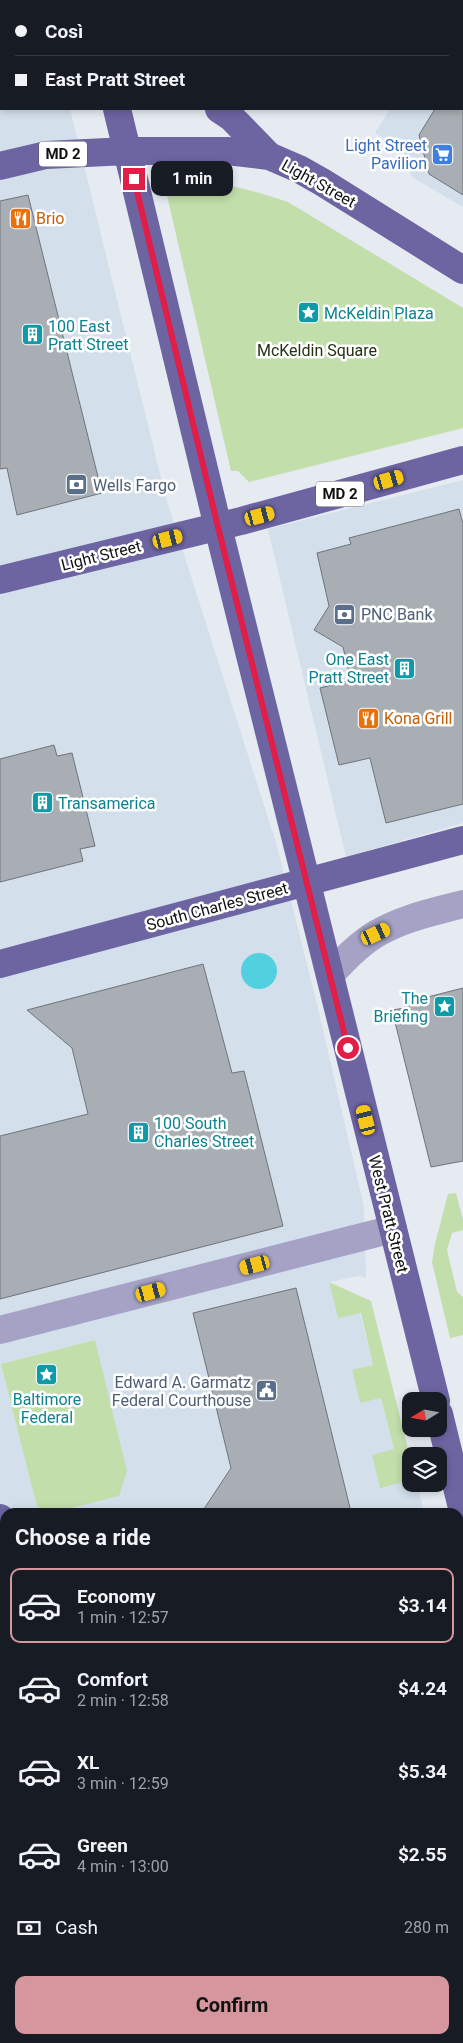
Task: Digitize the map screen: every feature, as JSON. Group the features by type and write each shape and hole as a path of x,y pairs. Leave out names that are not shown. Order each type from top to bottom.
{"main road":[{"name":"West Pratt Street","path":"117,110 218,527 434,1392"},
{"path":"220,110 231,117 269,156"},
{"name":"Light Street","path":"127,151 227,151 269,156 299,169 322,182 463,270"},
{"name":"MD 2","path":"0,166 46,155 127,151"},
{"name":"Light Street","path":"0,580 218,527 463,460"},
{"name":"South Charles Street","path":"0,964 463,840"},
{"path":"445,1438 462,1508"}],"street":[{"path":"330,975 355,950 376,934 414,917 463,904"},
{"path":"0,1330 393,1229"}],"shaded area":[{"path":"0,110 70,110 166,498 277,846 317,1004 364,1207 366,1278 359,1276 329,1282 360,1313 373,1365 352,1371 360,1403 381,1398 394,1450 372,1455 380,1487 402,1482 402,1492 419,1492 423,1508 72,1508 119,1496 95,1340 1,1364 37,1507 41,1508 0,1508"},
{"path":"389,110 463,110 463,207 412,177 405,155 390,141 375,133"},
{"name":"One East Pratt Street","path":"463,480 463,823 346,857 268,529"}],"green space":[{"name":"McKeldin Square","path":"171,176 230,186 288,202 463,308 463,428 249,482 238,471 231,471 165,187"},
{"path":"456,1193 463,1220 463,1230 452,1233 447,1250 457,1292 463,1297 463,1335 450,1338 432,1262 448,1194"},
{"path":"329,1282 371,1301 402,1425 402,1438 405,1438 408,1447 402,1447 402,1482 380,1488 372,1455 394,1449 381,1398 360,1403 352,1370 373,1365 361,1313 338,1318"},
{"path":"95,1340 127,1471 119,1496 72,1508 37,1507 1,1364"}],"water":[{"path":"259,953 272,958 277,971 272,984 259,989 246,984 241,971 246,958"}],"building":[{"name":"Light Street Pavilion","path":"434,110 463,110 463,195 429,174 419,135"},
{"name":"100 East Pratt Street","path":"28,195 102,493 17,515 7,468 0,469 0,201"},
{"name":"One East Pratt Street","path":"459,509 463,524 463,804 386,823 370,758 339,765 320,688 351,680 343,647 314,630 329,606 317,553 351,544 349,538"},
{"name":"Transamerica","path":"54,745 57,756 72,753 95,846 80,849 83,861 0,882 0,759"},
{"name":"100 South Charles Street","path":"203,964 232,1073 244,1071 283,1226 0,1299 0,1136 88,1114 72,1048 27,1010"},
{"path":"463,988 463,1161 431,1167 392,1010 405,1008 404,1003"},
{"name":"Edward A. Garmatz Federal Courthouse","path":"296,1288 350,1508 205,1508 231,1468 193,1313"}],"place":[{"name":"Light Street Pavilion","path":"443,154"},
{"name":"Brio","path":"20,218"},
{"name":"McKeldin Plaza","path":"308,313"},
{"name":"100 East Pratt Street","path":"32,335"},
{"name":"Wells Fargo","path":"77,485"},
{"name":"PNC Bank","path":"345,614"},
{"name":"One East Pratt Street","path":"405,668"},
{"name":"Kona Grill","path":"368,718"},
{"name":"Transamerica","path":"42,803"},
{"name":"The Briefing","path":"444,1007"},
{"name":"100 South Charles Street","path":"138,1132"},
{"name":"Baltimore Federal","path":"47,1375"},
{"name":"Edward A. Garmatz Federal Courthouse","path":"267,1391"}],"route":[{"path":"134,179 218,527 348,1048"}]}
